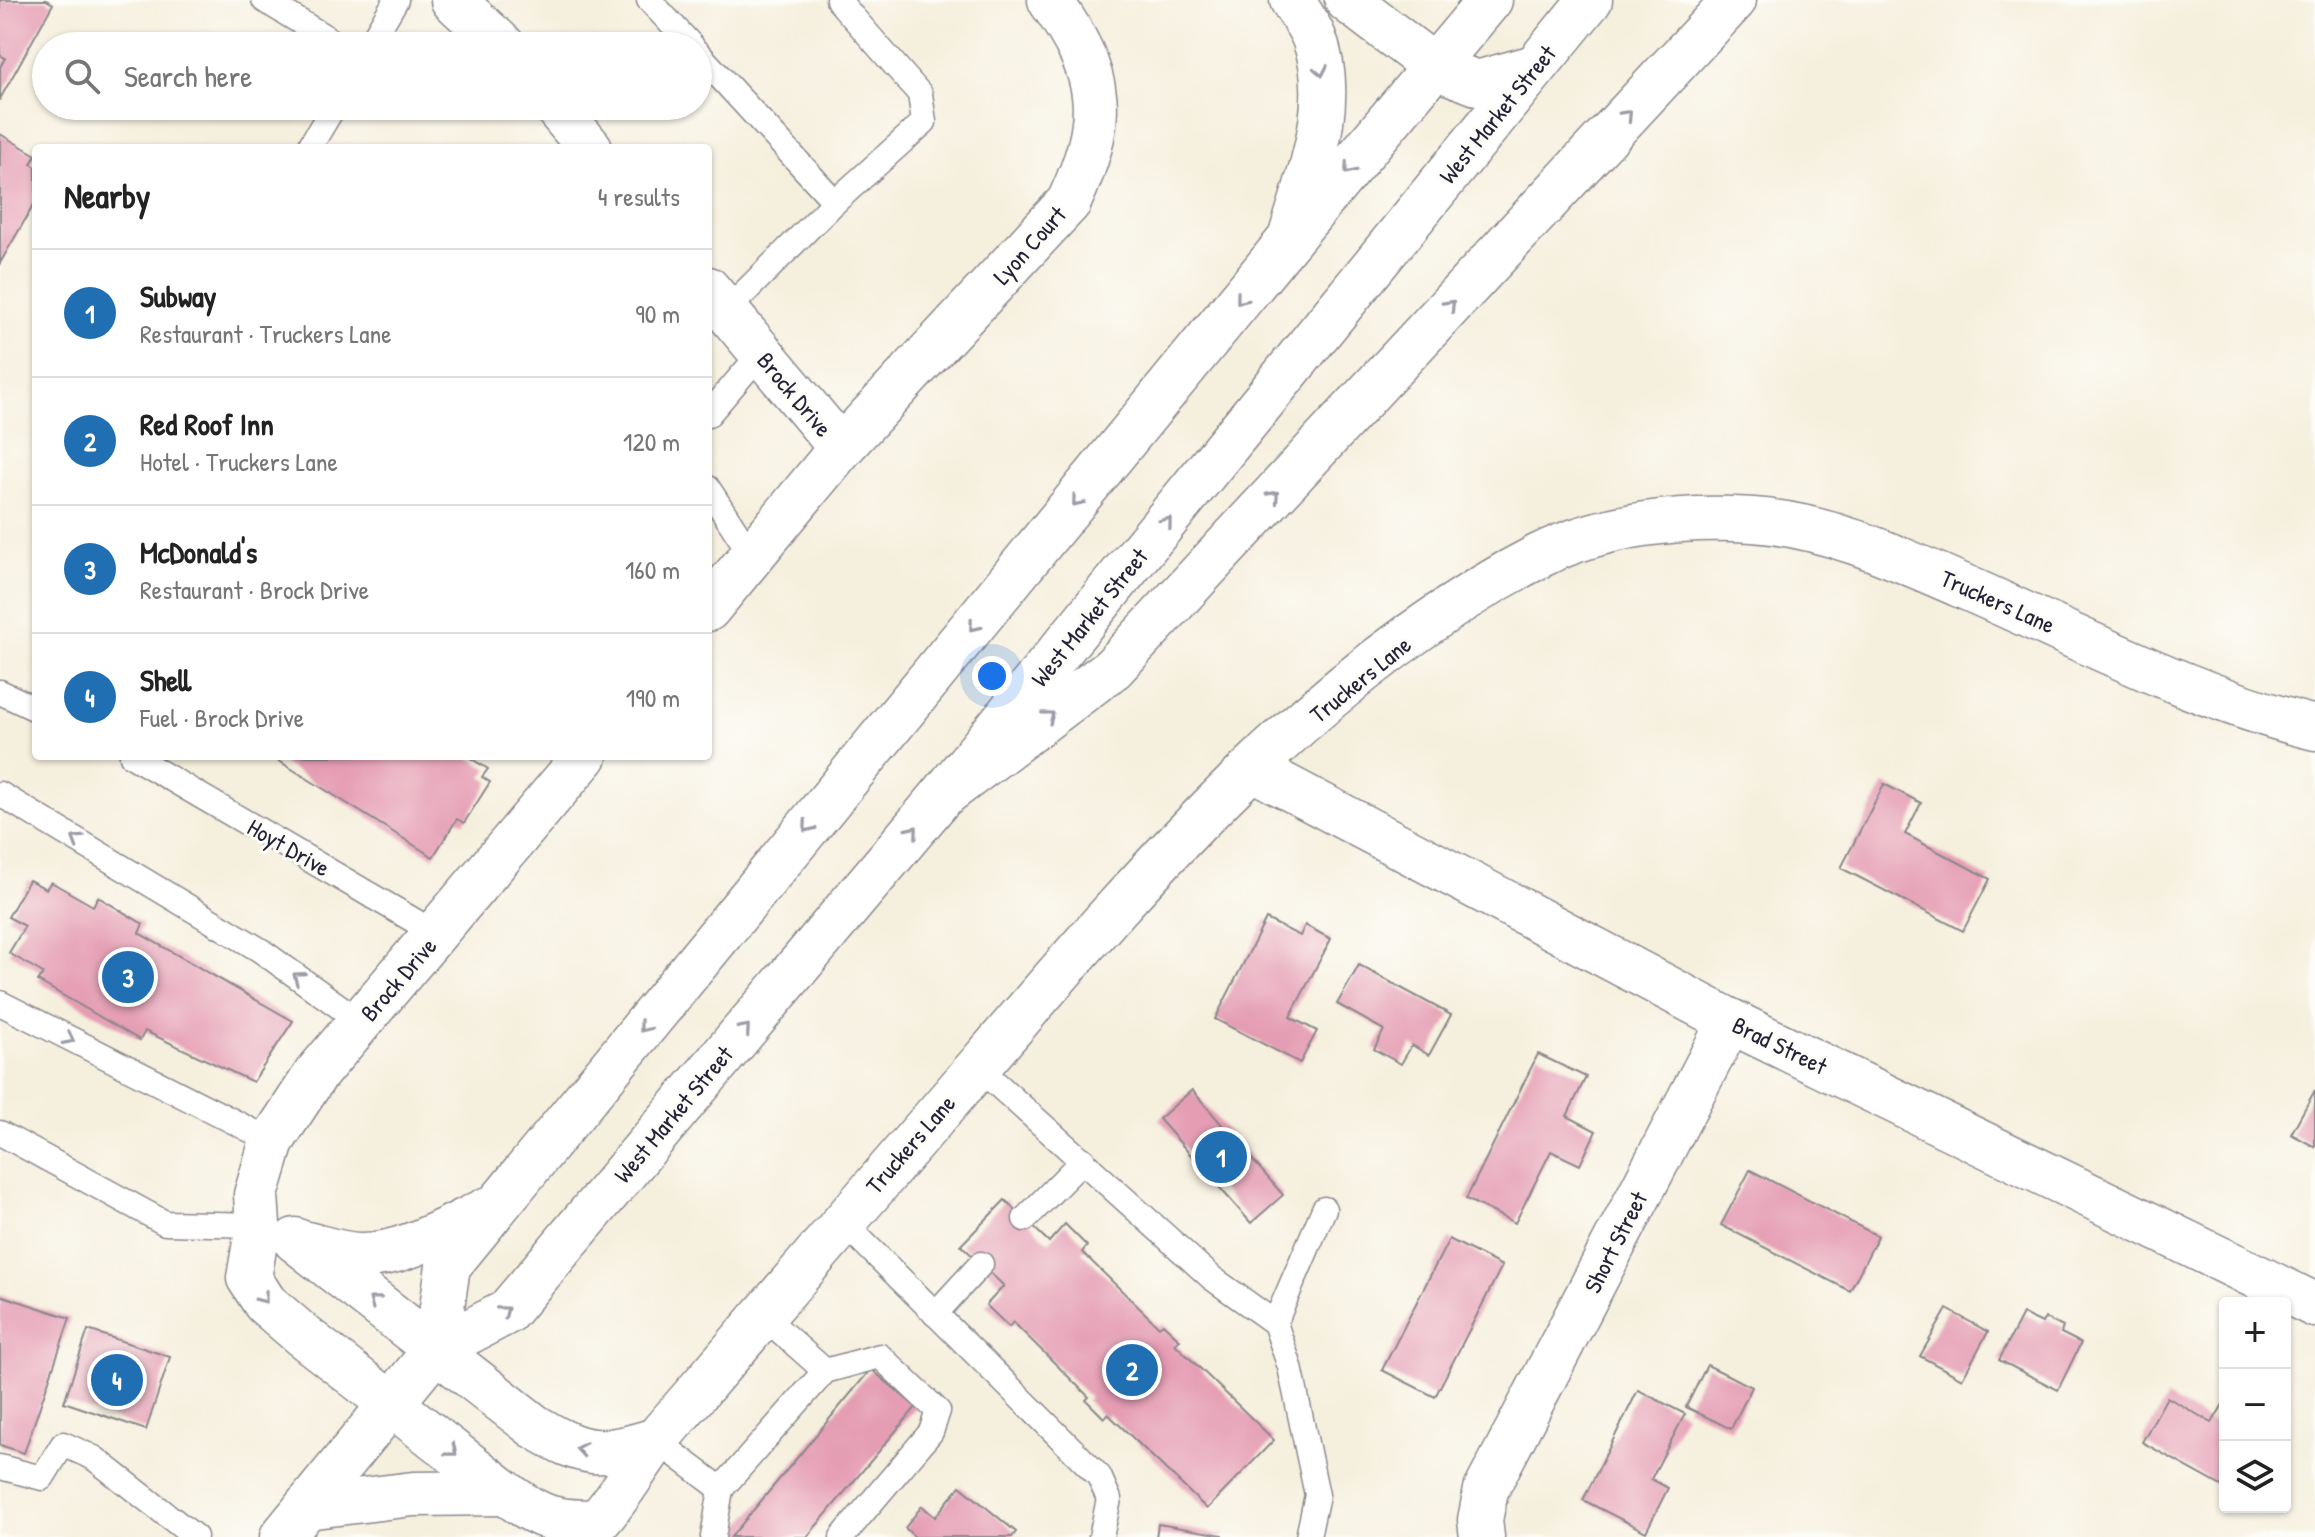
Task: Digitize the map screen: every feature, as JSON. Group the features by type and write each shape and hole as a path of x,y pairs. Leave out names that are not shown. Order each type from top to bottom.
{"main road":[{"path":"453,0 488,32"},
{"name":"Lyon Court","path":"841,448 1069,202 1088,160 1097,117 1086,56 1050,0"},
{"path":"1290,239 1316,147 1325,92 1314,38 1292,0"},
{"path":"1347,0 1435,67 1477,83 1535,67"},
{"path":"436,1349 448,1266 1290,239 1490,0"},
{"name":"West Market Street","path":"294,1522 436,1349 507,1312 941,797 1590,0"},
{"path":"941,797 1113,668 1734,0"},
{"path":"567,120 587,144"},
{"name":"Brock Drive","path":"712,604 841,448 717,300"},
{"name":"Truckers Lane","path":"390,1404 541,1517 566,1530 598,1521 616,1502 656,1440 761,1314 1110,913 1253,769 1358,676 1455,606 1544,554 1630,526 1705,519 1754,520 1805,527 1877,548 2202,690 2315,728"},
{"name":"Brock Drive","path":"390,1404 265,1303 249,1278 258,1225 256,1195 272,1141 316,1074 437,934 580,760"},
{"name":"Brad Street","path":"1253,769 1730,1021 2315,1305"},
{"name":"Short Street","path":"1482,1537 1480,1520 1486,1490 1730,1021"},
{"path":"258,1225 302,1243 359,1255 420,1240 498,1205"},
{"path":"302,1243 534,1426 569,1447 611,1454 656,1440"},
{"path":"294,1522 413,1494 506,1493"}],"lane":[{"path":"264,0 317,32"},
{"path":"377,32 396,0"},
{"path":"649,0 679,32"},
{"path":"717,300 835,202 924,122 920,94 838,0"},
{"path":"712,68 835,202"},
{"path":"311,144 326,120"},
{"path":"712,410 761,353"},
{"path":"712,494 752,556"},
{"path":"0,692 32,707"},
{"name":"Hoyt Drive","path":"139,760 437,934"},
{"path":"0,794 260,950 361,1022"},
{"path":"0,1003 272,1141"},
{"path":"978,1067 1212,1278 1275,1323 1290,1367 1317,1495 1308,1537"},
{"path":"0,1133 165,1223 258,1225"},
{"path":"1025,1219 1083,1160"},
{"path":"1275,1323 1324,1209"},
{"path":"842,1221 1099,1476 1109,1499 1101,1537"},
{"path":"935,1314 981,1264"},
{"path":"761,1314 825,1371"},
{"path":"713,1537 721,1489 825,1371 880,1356 938,1411 931,1432 842,1537"},
{"path":"656,1440 721,1489"},
{"path":"0,1467 42,1478 63,1444 94,1458 195,1537"}],"building":[{"path":"0,0 46,0 53,4 37,32 32,32 32,42 0,99 0,67 5,58 0,55"},
{"path":"0,134 32,153 32,208 0,263"},
{"path":"277,760 473,760 488,769 482,777 490,782 464,823 457,819 433,857"},
{"path":"1884,784 1921,803 1905,834 1990,879 1963,931 1841,868"},
{"path":"29,880 46,889 51,882 93,906 98,897 143,924 139,933 293,1021 253,1082 145,1031 140,1040 38,981 43,973 9,953 25,926 8,917"},
{"path":"1266,919 1300,936 1305,925 1331,939 1290,1017 1317,1031 1300,1063 1215,1019"},
{"path":"1359,965 1451,1015 1429,1055 1412,1045 1401,1064 1374,1049 1384,1030 1337,1004"},
{"path":"1538,1054 1586,1077 1567,1116 1596,1131 1580,1165 1551,1151 1515,1223 1466,1199"},
{"path":"1192,1090 1283,1195 1251,1223 1159,1119"},
{"path":"2315,1090 2315,1147 2291,1134"},
{"path":"1750,1170 1878,1236 1850,1291 1721,1225"},
{"path":"1005,1200 1049,1242 1065,1224 1087,1246 1082,1252 1159,1327 1163,1324 1180,1340 1175,1344 1274,1440 1207,1509 1108,1414 1104,1418 1086,1400 1089,1397 1013,1322 1009,1327 986,1305 1004,1286 961,1245"},
{"path":"1449,1239 1502,1266 1435,1397 1382,1370"},
{"path":"0,1295 70,1318 24,1453 0,1445"},
{"path":"1947,1309 1988,1332 1962,1379 1920,1356"},
{"path":"2023,1314 2042,1323 2045,1318 2063,1327 2061,1333 2081,1343 2058,1390 1999,1360"},
{"path":"88,1330 170,1357 146,1430 64,1402"},
{"path":"1707,1365 1752,1387 1731,1429 1686,1407"},
{"path":"871,1369 916,1407 807,1537 731,1537"},
{"path":"1638,1390 1685,1414 1651,1479 1668,1488 1646,1532 1583,1500"},
{"path":"2167,1397 2212,1423 2219,1411 2219,1485 2142,1442"},
{"path":"960,1486 1016,1532 1012,1537 915,1537 905,1528 922,1506 935,1517"},
{"path":"1158,1524 1223,1535 1223,1537 1156,1537"}],"place":[{"name":"McDonald's","path":"128,977"},
{"name":"Subway","path":"1221,1157"},
{"name":"Red Roof Inn","path":"1132,1370"},
{"name":"Shell","path":"117,1380"}]}
